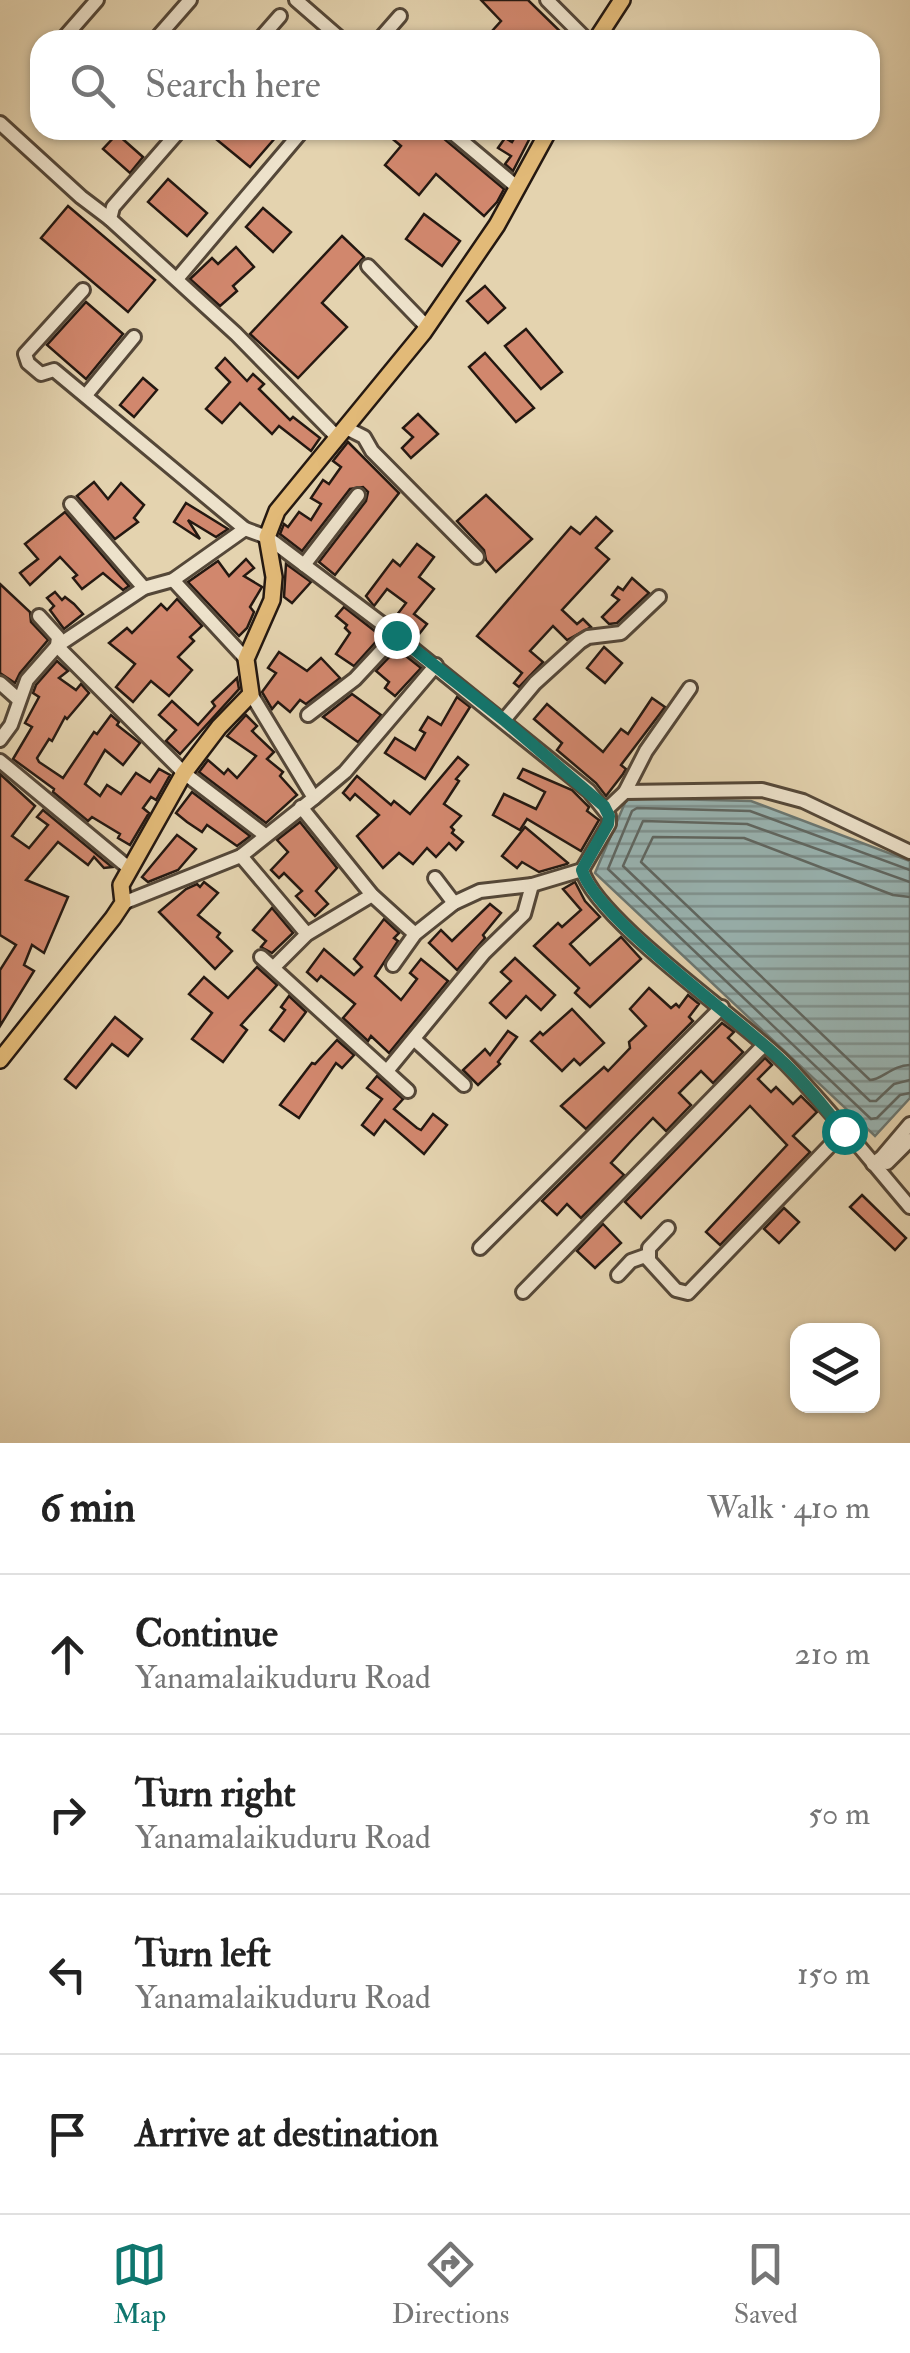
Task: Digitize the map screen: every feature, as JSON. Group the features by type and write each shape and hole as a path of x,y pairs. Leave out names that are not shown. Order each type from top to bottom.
{"main road":[{"path":"602,30 622,0"},
{"path":"0,1059 19,1040 123,903 121,885 184,773 250,694 246,659 272,600 274,577 268,537 277,511 427,327 518,188 543,140"}],"street":[{"path":"71,30 97,0"},
{"path":"164,30 190,0"},
{"path":"296,0 330,30"},
{"path":"547,0 577,30"},
{"path":"268,30 280,16"},
{"path":"388,30 400,16"},
{"path":"0,122 341,432 364,437 372,451 476,558"},
{"path":"110,218 114,206 171,140"},
{"path":"177,279 295,140"},
{"path":"461,140 518,188"},
{"path":"368,266 427,327"},
{"path":"83,290 26,354 33,369 42,374 54,370 245,529 268,537 436,665 590,791 606,810 608,824 582,870 532,885 480,891 454,903 415,934 393,964"},
{"path":"86,395 134,337"},
{"path":"304,565 358,495"},
{"path":"71,504 144,588"},
{"path":"0,740 11,725 27,680 57,646 144,588 173,580 245,529"},
{"path":"173,580 246,659"},
{"path":"504,720 535,683 580,642 588,637 620,633 658,597"},
{"path":"39,616 58,637 57,646"},
{"path":"308,715 355,679 396,635"},
{"path":"57,646 184,773 265,835"},
{"path":"123,903 241,856 357,758 436,665"},
{"path":"0,683 18,699"},
{"path":"606,810 625,792 646,751 690,688"},
{"path":"250,694 314,798"},
{"path":"0,761 130,869"},
{"path":"625,792 762,790 803,801 910,852"},
{"path":"300,807 372,894 415,934"},
{"path":"241,856 307,934"},
{"path":"582,870 586,882 608,908 785,1063 910,1207"},
{"path":"435,878 454,903"},
{"path":"387,1070 484,953 524,914 532,885"},
{"path":"274,967 307,934 372,894"},
{"path":"261,957 408,1092"},
{"path":"480,1248 722,1007"},
{"path":"415,1040 464,1085"},
{"path":"523,1292 764,1045"},
{"path":"876,1168 910,1124"},
{"path":"618,1275 640,1256 649,1260 676,1290 688,1292 844,1131"},
{"path":"876,1168 910,1140"},
{"path":"649,1260 649,1248 668,1228"}],"water":[{"path":"627,798 751,801 910,861 910,1098 875,1136 595,873"}],"building":[{"path":"481,0 528,0 559,30 493,30 501,21"},
{"path":"111,140 124,140 143,157 130,173 103,149"},
{"path":"217,140 273,140 250,167"},
{"path":"394,140 445,140 504,189 484,216 436,174 419,195 385,165 401,146"},
{"path":"504,140 529,140 513,171 505,164 511,156 498,148"},
{"path":"168,179 207,213 187,236 148,202"},
{"path":"68,206 155,280 128,312 41,238"},
{"path":"263,208 291,232 273,252 246,227"},
{"path":"424,214 460,241 442,266 406,239"},
{"path":"342,236 364,257 322,303 347,327 298,378 250,334"},
{"path":"236,247 254,267 233,286 237,291 220,306 190,279 212,258 218,264"},
{"path":"485,286 505,308 488,323 467,301"},
{"path":"86,302 123,334 86,379 47,345"},
{"path":"526,329 562,372 541,389 505,346"},
{"path":"485,353 534,408 516,422 469,367"},
{"path":"225,358 247,381 253,374 264,384 259,389 290,420 293,417 320,438 311,451 279,426 272,434 240,403 222,423 206,409 230,382 216,368"},
{"path":"143,378 157,390 134,417 120,405"},
{"path":"418,414 438,434 411,458 402,448 413,437 403,428"},
{"path":"348,442 399,493 335,575 319,562 366,501 368,492 363,487 350,489 302,551 280,534 284,524 288,527 299,512 311,520 321,504 311,498 323,480 329,484 341,467 333,461"},
{"path":"94,482 108,499 121,483 144,505 134,518 138,522 115,539 77,496"},
{"path":"486,495 532,539 496,572 486,560 484,550 457,521"},
{"path":"186,503 228,529 216,537 188,520 200,539 174,522"},
{"path":"65,512 129,586 123,590 103,573 82,589 73,578 77,575 60,557 30,585 20,573 38,559 25,544"},
{"path":"596,517 612,531 596,548 609,559 562,610 577,624 583,619 591,627 567,640 553,626 530,651 543,662 519,687 514,683 522,673 477,636 571,527 580,534"},
{"path":"417,544 434,557 419,577 434,589 414,614 427,624 416,638 393,620 406,603 387,589 374,606 366,596 393,560 400,566"},
{"path":"246,559 254,568 244,576 262,587 250,607 254,612 247,628 239,636 188,582 218,561 229,576"},
{"path":"286,564 311,582 292,603 284,597"},
{"path":"632,578 649,593 617,623 609,624 602,617 619,600 612,595 618,587 623,590"},
{"path":"0,584 30,612 31,622 48,640 15,683 0,673"},
{"path":"55,592 83,614 64,629 50,610 54,606 47,598"},
{"path":"177,599 202,626 178,657 192,670 169,696 151,681 133,702 116,687 135,664 109,643 127,628 132,633 161,604 167,610"},
{"path":"344,607 381,636 354,666 336,654 350,633 336,616"},
{"path":"604,647 622,663 605,683 587,668"},
{"path":"397,649 421,668 395,696 385,688 389,682 376,671"},
{"path":"279,652 307,671 321,658 340,678 306,704 300,700 290,712 278,702 272,709 262,692 276,673 268,668"},
{"path":"57,661 68,671 59,678 76,690 81,684 89,693 65,717 52,741 49,739 37,758 39,762 63,778 94,732 97,734 111,715 119,722 117,725 140,743 123,765 105,750 85,784 100,796 107,785 121,794 136,773 150,782 159,769 170,775 156,800 151,797 143,808 149,813 130,845 92,817 88,821 54,789 13,759 32,727 25,723 39,697 33,693 36,685"},
{"path":"237,678 239,689 180,754 166,741 176,730 159,715 172,701 198,725 215,706 212,702"},
{"path":"352,694 381,715 358,742 323,717"},
{"path":"457,697 470,707 425,779 385,753 395,738 415,750 425,733 420,730 428,717 441,725"},
{"path":"652,698 665,707 621,765 626,769 606,796 557,750 562,743 534,719 547,704 603,752 621,729 628,734"},
{"path":"246,715 257,726 252,731 274,752 267,759 283,772 280,776 297,795 266,823 199,772 208,760 224,774 228,769 237,778 256,756 227,736"},
{"path":"458,757 468,765 444,804 461,816 451,827 463,842 456,850 449,843 436,857 427,848 413,864 399,853 383,868 357,836 379,815 355,794 350,800 343,793 357,776 391,805 394,801 410,814"},
{"path":"523,769 572,790 599,820 581,851 527,819 520,830 493,815 504,794 536,809 545,792 518,778"},
{"path":"0,774 35,806 12,836 29,848 48,825 37,817 43,810 112,867 104,868 94,857 88,865 58,842 26,880 68,897 44,953 32,945 24,965 34,971 0,1026 0,970 16,945 0,935"},
{"path":"192,792 250,836 237,846 207,825 202,832 187,822 176,813"},
{"path":"300,822 337,868 316,891 328,904 315,916 296,896 302,891 284,873 279,878 271,870 288,852 277,840"},
{"path":"525,827 568,863 539,872 522,862 517,868 502,856"},
{"path":"177,835 196,849 178,870 148,882 142,877"},
{"path":"204,882 218,893 198,915 220,933 217,937 232,951 215,969 159,912 186,889 197,884 200,887"},
{"path":"575,882 600,917 570,944 590,965 621,937 641,959 590,1007 575,993 579,988 534,946 558,923 562,927 581,910 563,889"},
{"path":"490,904 501,913 457,970 429,943 441,930 452,941"},
{"path":"272,908 293,933 272,953 261,947 266,941 253,930"},
{"path":"384,919 399,933 394,938 398,941 375,976 401,1000 417,979 410,973 421,959 448,981 389,1053 371,1036 368,1041 343,1018 355,1004 321,976 317,981 307,972 324,949 354,975 362,967 354,959"},
{"path":"515,958 555,995 541,1010 526,996 506,1018 490,1003 511,981 501,972"},
{"path":"257,967 277,985 241,1025 247,1030 223,1062 192,1039 212,1013 189,994 204,977 228,998"},
{"path":"649,988 671,1008 676,1004 679,1007 688,995 699,1004 689,1017 693,1021 586,1129 561,1106 604,1067 608,1071 630,1048 629,1042 646,1026 630,1009"},
{"path":"289,996 306,1012 284,1041 270,1030 285,1010 281,1007"},
{"path":"572,1009 604,1043 580,1065 574,1059 562,1071 531,1041"},
{"path":"115,1017 142,1039 128,1056 112,1044 76,1088 65,1079"},
{"path":"722,1023 734,1032 728,1038 743,1052 713,1083 701,1071 679,1093 691,1105 666,1131 653,1118 611,1163 624,1175 581,1218 567,1204 557,1215 542,1201"},
{"path":"508,1031 517,1037 500,1064 478,1085 463,1070 485,1049 490,1055"},
{"path":"337,1040 354,1055 342,1068 336,1063 299,1118 280,1105 312,1063"},
{"path":"765,1058 772,1065 758,1079 771,1092 776,1087 793,1104 801,1096 817,1112 793,1136 810,1152 720,1245 706,1232 787,1145 750,1106 641,1218 625,1202"},
{"path":"377,1076 403,1099 394,1109 417,1128 421,1130 433,1114 447,1125 424,1154 385,1120 374,1135 362,1125 382,1099 367,1088"},
{"path":"862,1195 906,1238 895,1250 850,1207"},
{"path":"784,1208 799,1222 779,1243 764,1229"},
{"path":"603,1224 621,1243 595,1268 577,1251"}],"route":[{"path":"396,635 604,806 608,824 582,870 586,882 608,908 672,967 785,1063 844,1131"}]}
